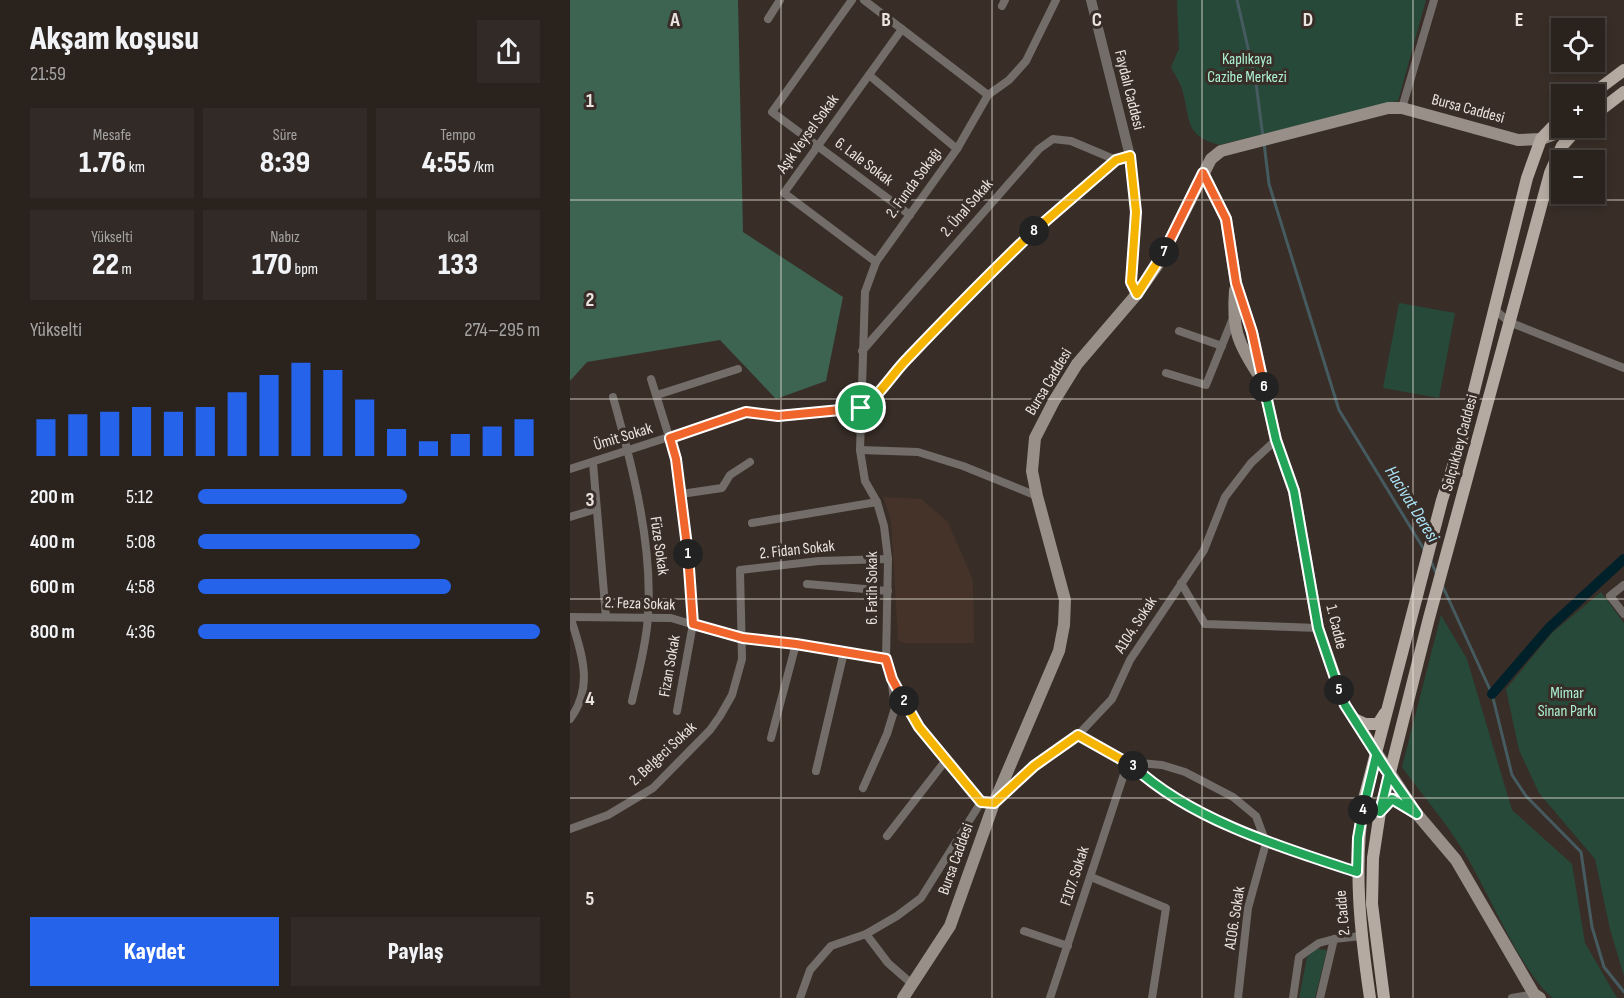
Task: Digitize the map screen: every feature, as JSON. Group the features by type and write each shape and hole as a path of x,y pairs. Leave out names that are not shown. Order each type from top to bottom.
{"main road":[{"path":"1605,84 1624,70"},
{"path":"1605,107 1624,92"},
{"name":"Bursa Caddesi","path":"903,998 950,926 994,803 1059,651 1064,625 1065,600 1032,471 1035,438 1077,364 1137,294 1158,264 1210,159 1221,151 1388,108 1402,108 1518,140 1541,139"},
{"name":"Selçukbey Caddesi","path":"1376,756 1442,500 1463,435 1527,178 1541,139 1551,129"},
{"path":"1541,139 1551,135"},
{"name":"Selçukbey Caddesi","path":"1561,150 1570,138"},
{"path":"1541,139 1550,145 1552,150"},
{"path":"1203,173 1226,219 1236,283 1233,318 1237,339 1263,383"},
{"name":"Selçukbey Caddesi","path":"1389,774 1429,618 1551,175"},
{"name":"1. Cadde","path":"1236,283 1252,332 1276,440 1294,491 1318,628 1341,694 1376,756 1417,814 1456,860 1537,996"},
{"path":"1463,435 1477,444"},
{"path":"1354,719 1365,724 1378,724 1390,704"},
{"name":"2. Cadde","path":"1371,998 1361,936 1357,872 1361,818 1376,756"},
{"name":"2. Cadde","path":"1384,998 1372,903 1372,858 1389,774"},
{"path":"1380,812 1392,799 1417,814"}],"street":[{"path":"768,19 780,0"},
{"name":"6. Lale Sokak","path":"852,0 772,111 910,215"},
{"path":"864,0 988,95"},
{"name":"Faydalı Caddesi","path":"1091,0 1130,156 1136,212 1131,282 1137,294"},
{"path":"1402,108 1434,0"},
{"name":"2. Funda Sokağı","path":"861,408 865,292 876,262 957,149 988,95 1009,80 1026,61 1055,2"},
{"name":"Aşık Veysel Sokak","path":"876,262 784,193 902,29"},
{"path":"869,75 957,149"},
{"name":"2. Ünal Sokak","path":"862,351 1039,149 1053,139 1062,140 1116,160"},
{"path":"861,408 871,402 890,377 974,288 1059,207 1116,160 1130,156"},
{"path":"1493,308 1509,322 1624,368"},
{"path":"1166,373 1206,386 1233,318"},
{"path":"1179,331 1222,346"},
{"path":"657,395 738,369"},
{"name":"Fizan Sokak","path":"651,380 676,459 693,624 677,711"},
{"name":"Füze Sokak","path":"613,397 628,453 649,572 648,616 632,701"},
{"name":"Ümit Sokak","path":"570,469 628,453 746,412 788,415 861,408"},
{"name":"6. Fatih Sokak","path":"861,408 860,450 866,481 877,502 884,526 888,559 886,659 892,679 919,727 981,802"},
{"name":"A104. Sokak","path":"994,803 1034,766 1078,735 1112,699 1130,660 1204,550 1225,497 1251,463 1276,440"},
{"path":"860,450 918,452 963,466 1037,496"},
{"path":"681,494 722,488 730,475 750,462"},
{"path":"593,463 606,617"},
{"path":"752,523 877,502"},
{"path":"570,517 596,509"},
{"name":"2. Fidan Sokak","path":"743,638 740,570 819,561 888,559"},
{"path":"1181,583 1205,624 1318,628"},
{"path":"807,584 888,591"},
{"path":"1624,585 1610,596 1624,614"},
{"name":"2. Feza Sokak","path":"571,618 648,616 671,618 743,638 886,659"},
{"path":"570,719 578,709 585,688 585,663 571,618"},
{"name":"2. Belgeci Sokak","path":"570,829 616,812 653,788 710,730 732,695 742,658 743,638"},
{"path":"771,738 796,644"},
{"path":"816,771 844,652"},
{"path":"863,788 887,734 895,708 892,679"},
{"path":"1078,735 1128,762 1148,780 1172,794 1266,843 1357,872"},
{"path":"887,836 946,760"},
{"path":"1128,762 1162,765 1185,772 1233,797 1256,816 1266,843"},
{"name":"F107. Sokak","path":"1050,998 1128,762"},
{"path":"800,998 810,970 818,958 831,946 866,934 897,916 921,898 981,802 994,803"},
{"name":"A106. Sokak","path":"1238,998 1248,908 1266,843"},
{"path":"1091,877 1166,908 1152,998"},
{"path":"1024,931 1068,946"},
{"path":"866,934 888,963 912,984"},
{"path":"1293,998 1299,957 1319,943 1361,936"},
{"path":"1320,998 1334,939"},
{"path":"1512,998 1537,996"}],"shaded area":[{"path":"883,497 921,499 948,522 973,580 974,643 904,643 898,640 891,520"}],"green space":[{"path":"570,0 738,0 743,232 843,297 826,381 776,399 720,340 587,362 570,381"},
{"name":"Kaplıkaya Cazibe Merkezi","path":"1177,0 1426,0 1398,101 1219,145 1199,136 1190,125 1182,89 1171,67 1179,49"},
{"path":"1399,303 1455,313 1439,398 1383,388"},
{"name":"Mimar Sinan Parkı","path":"1601,592 1624,623 1624,976 1610,929 1595,859 1539,793 1519,750 1506,689 1552,633"},
{"path":"1441,615 1467,659 1512,810 1572,864 1585,943 1617,998 1553,998 1541,987 1517,951 1457,841 1402,767"},
{"path":"1317,949 1327,950 1315,998 1299,998 1307,957"}],"waterway":[{"name":"Hacivat Deresi","path":"1237,0 1256,83 1263,137"},
{"name":"Hacivat Deresi","path":"1264,143 1269,184 1339,410 1425,551"},
{"name":"Hacivat Deresi","path":"1430,559 1436,573"},
{"path":"1492,694 1549,628 1624,559"},
{"name":"Hacivat Deresi","path":"1443,587 1492,694 1512,775 1526,796 1581,852 1592,927 1604,967 1624,992"}],"route":[{"path":"861,408 778,416 746,412 670,438 676,459 689,565 693,624 743,638 775,640 886,659 892,679 919,727 981,802 994,803 1034,766 1078,735 1128,762 1148,780 1228,825 1266,843 1357,872 1358,838 1364,799 1376,756 1389,774 1417,814 1392,799 1380,812 1389,774 1345,705 1328,661 1318,628 1294,491 1276,440 1252,332 1236,283 1226,219 1203,173 1158,264 1137,294 1131,282 1136,212 1130,156 1116,160 1059,207 974,288 890,377 871,402 861,408"}]}
